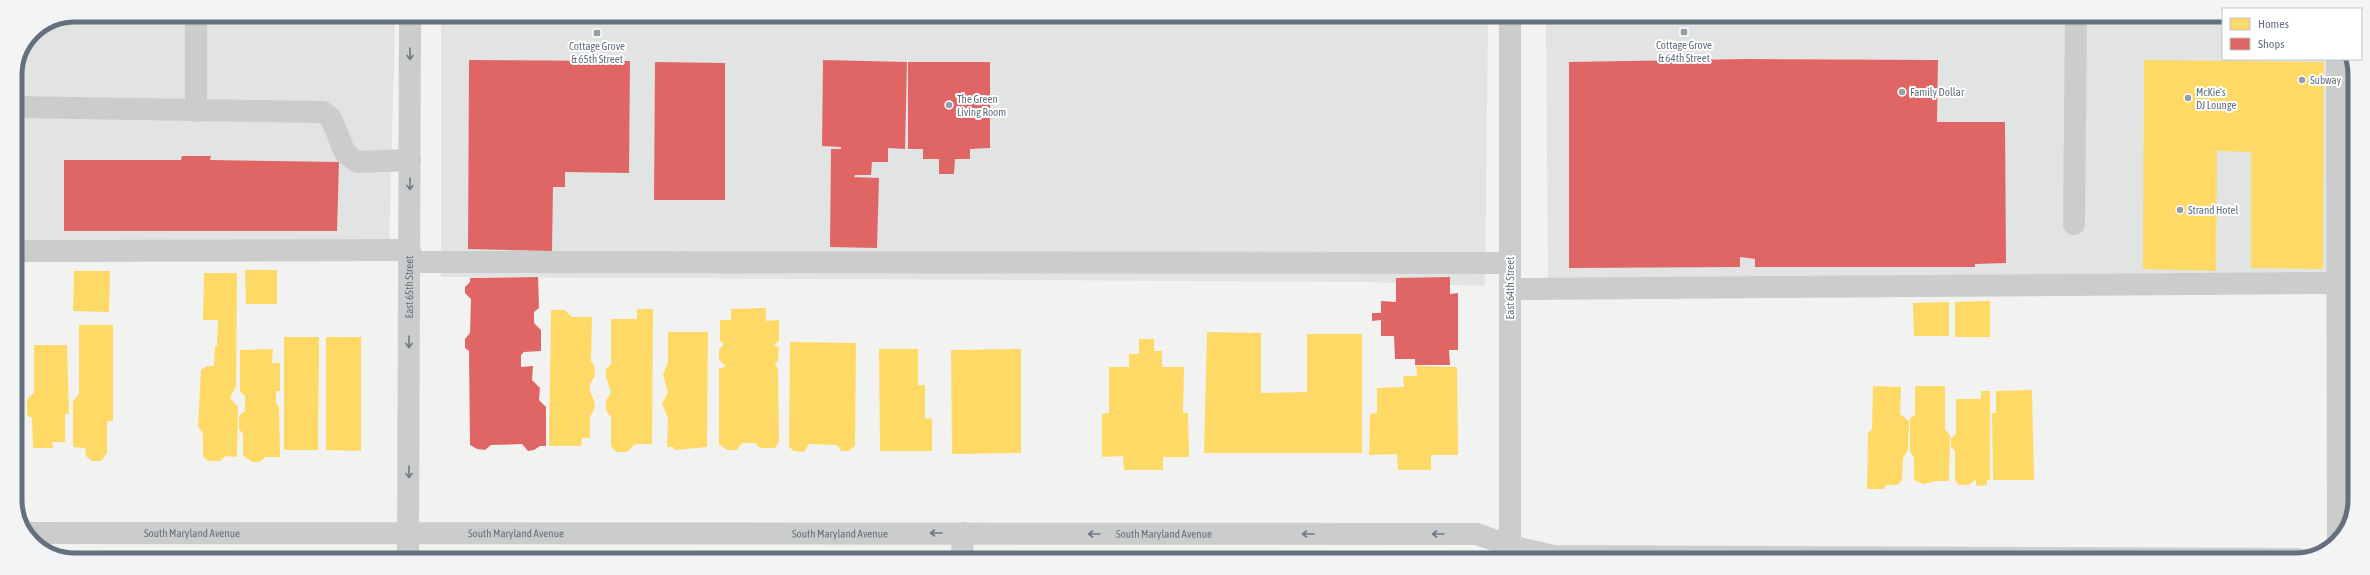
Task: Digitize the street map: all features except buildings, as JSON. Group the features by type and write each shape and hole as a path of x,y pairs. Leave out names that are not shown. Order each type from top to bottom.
{"street":[{"path":"196,22 196,111"},
{"name":"East 65th Street","path":"408,553 410,22"},
{"name":"East 64th Street","path":"1510,22 1510,553"},
{"path":"2074,224 2076,22"},
{"path":"2337,60 2338,531"},
{"path":"22,107 323,112 331,118 345,153 357,162 410,160"},
{"path":"22,251 410,256 1510,263"},
{"path":"1510,289 2337,283"},
{"name":"South Maryland Avenue","path":"34,533 1477,534 1510,553"},
{"path":"962,533 962,553"}],"shaded area":[{"path":"441,22 1488,24 1485,286 1366,282 441,277"},
{"path":"1546,23 2222,24 2222,60 2346,61 2348,72 2348,500 2347,510 2342,524 2337,284 1548,288"},
{"path":"62,24 395,24 389,249 22,251 22,75 26,55 31,46 46,31"}],"place":[{"name":"Cottage Grove & 64th Street","path":"1684,32"},
{"name":"Cottage Grove & 65th Street","path":"597,33"},
{"name":"Subway","path":"2302,80"},
{"name":"Family Dollar","path":"1902,92"},
{"name":"McKie's DJ Lounge","path":"2188,98"},
{"name":"The Green Living Room","path":"949,105"},
{"name":"Strand Hotel","path":"2180,210"}]}
